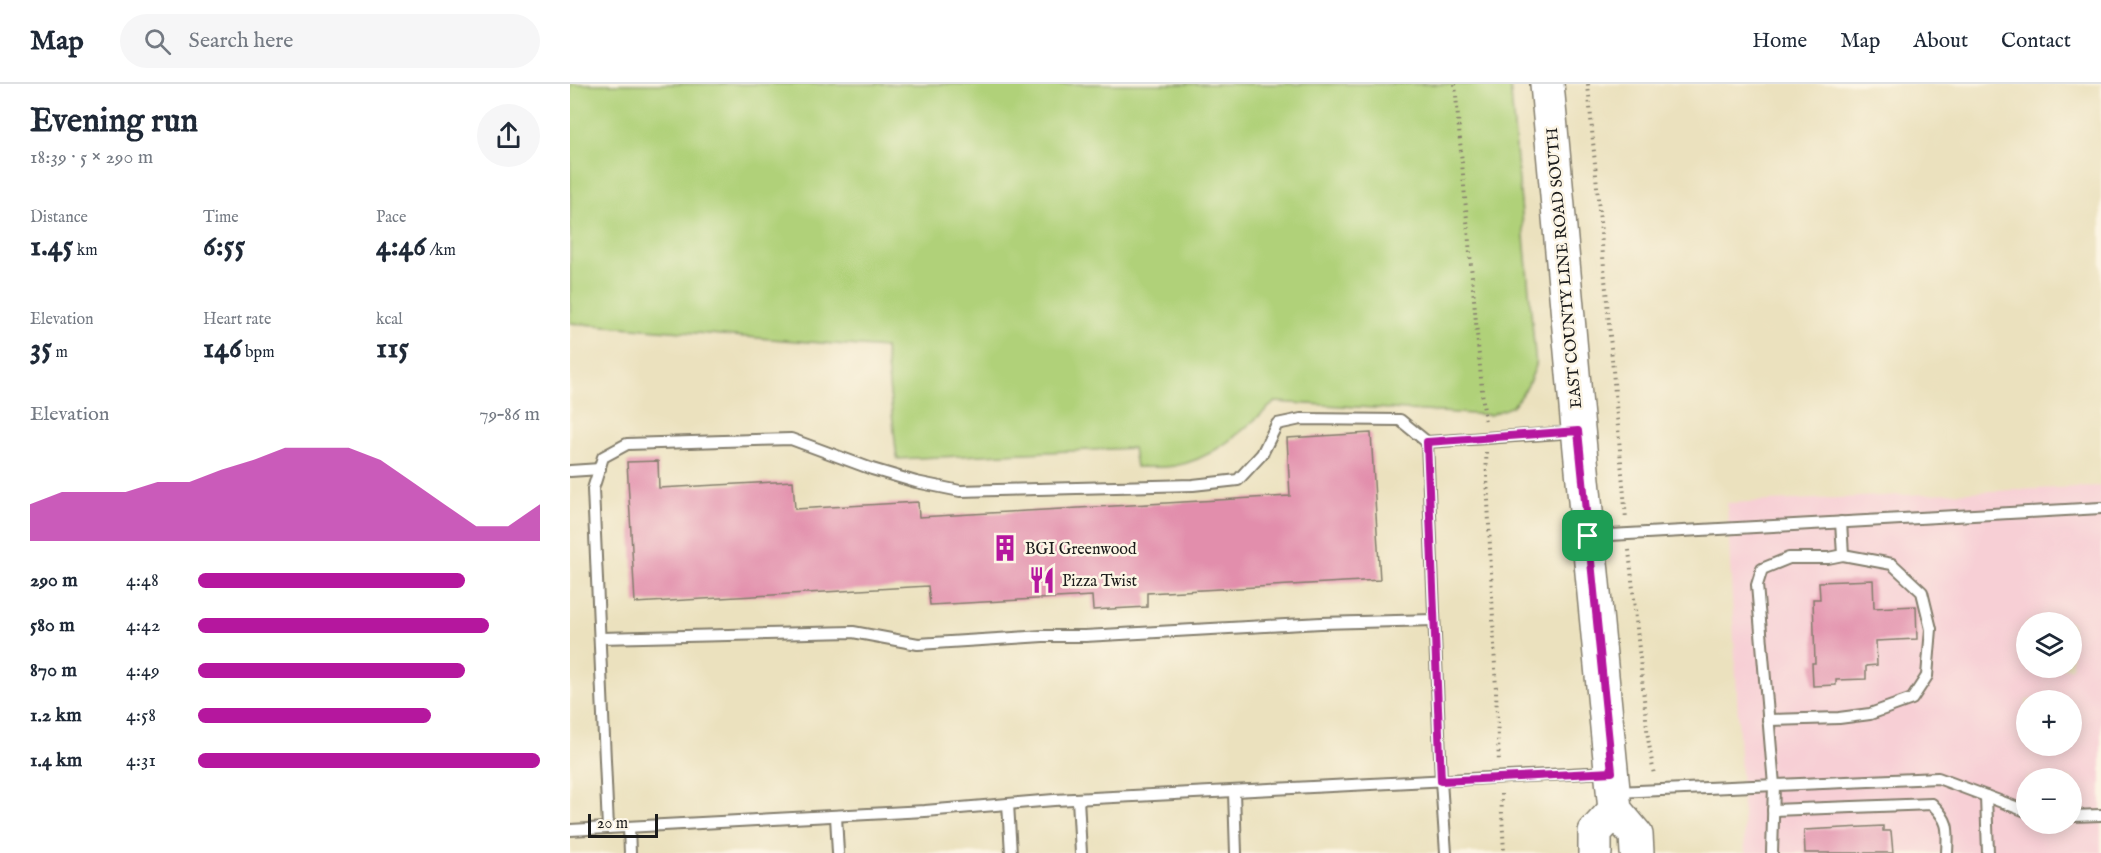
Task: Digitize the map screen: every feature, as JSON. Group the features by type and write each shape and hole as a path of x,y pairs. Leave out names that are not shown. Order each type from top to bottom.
{"main road":[{"name":"EAST COUNTY LINE ROAD SOUTH","path":"1547,84 1613,792"},
{"path":"1594,853 1595,832 1613,792"},
{"path":"1613,792 1636,835 1638,853"}],"lane":[{"path":"608,828 593,489 603,458 627,444 791,439 872,469 916,482 960,491 1193,485 1238,480 1262,454 1277,424 1302,419 1400,420 1427,442 1578,431"},
{"path":"1427,442 1446,853"},
{"path":"570,471 600,469"},
{"path":"1588,536 2101,508"},
{"path":"1841,522 1843,555"},
{"path":"1768,720 1839,718 1870,714 1912,699 1927,676 1931,629 1922,591 1892,564 1843,555 1828,558 1789,558 1762,569 1757,585 1768,720 1774,785 1772,853"},
{"path":"600,638 853,632 918,644 1321,623 1434,620"},
{"path":"570,830 836,816 1078,799 1500,778 1613,792 1938,778 2016,807"},
{"path":"1234,792 1236,853"},
{"path":"1986,796 1988,853"},
{"path":"1078,799 1081,853"},
{"path":"1008,804 1011,853"},
{"path":"1773,810 1932,804 1945,816 1948,829 1947,853"},
{"path":"2082,816 2101,815"},
{"path":"836,816 838,853"},
{"path":"629,827 630,853"}],"path":[{"path":"1455,84 1485,438 1504,853"},
{"path":"1588,84 1628,534 1648,738 1656,791"}],"shaded area":[{"path":"2101,486 2101,853 1745,853 1727,503"}],"green space":[{"path":"570,84 1510,84 1536,366 1527,387 1513,406 1490,415 1275,402 1241,432 1216,450 1203,457 1174,466 1136,467 1133,448 897,459 885,348 570,323"}],"building":[{"name":"BGI Greenwood","path":"1371,433 1380,580 1147,593 1147,607 1093,610 1092,596 930,605 928,586 635,603 627,462 658,461 659,488 793,481 795,509 918,502 919,517 1290,496 1287,438"},
{"path":"1873,580 1874,608 1916,606 1917,639 1876,641 1877,665 1866,666 1866,679 1836,680 1836,685 1813,686 1812,663 1815,663 1813,599 1820,599 1819,582"},
{"path":"1883,826 1883,831 1891,831 1893,853 1805,853 1804,830"}],"place":[{"name":"BGI Greenwood","path":"1005,548"},
{"name":"Pizza Twist","path":"1042,580"}],"route":[{"path":"1578,431 1588,536 1612,772 1441,781 1427,442 1578,431"}]}
